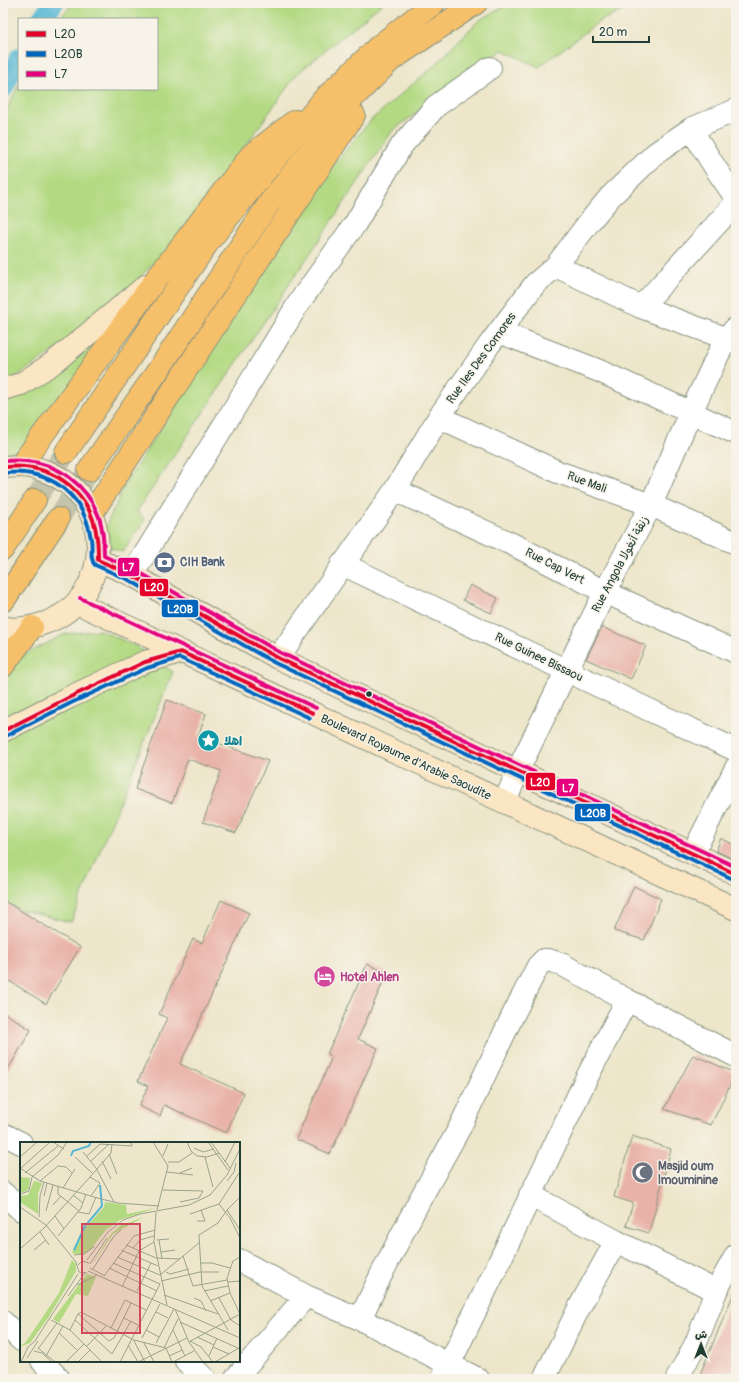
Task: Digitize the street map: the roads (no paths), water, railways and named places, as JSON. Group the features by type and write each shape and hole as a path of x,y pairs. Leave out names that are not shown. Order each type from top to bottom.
{"highway":[{"path":"66,452 209,241 323,100 346,76 379,46 434,3"},
{"path":"90,470 270,202 348,103 390,61 476,3"},
{"path":"92,513 390,61"},
{"path":"11,466 251,155 323,100"},
{"path":"3,549 35,500"},
{"path":"4,600 58,519"},
{"path":"3,666 32,627"}],"main road":[{"path":"3,389 21,384 53,363 159,275"},
{"path":"3,627 32,627 56,619 77,603 91,583 98,560 99,544 97,528 92,513 80,494 62,479 42,469 11,466"},
{"path":"98,560 132,575 278,658 736,874"},
{"name":"Boulevard Royaume d'Arabie Saoudite","path":"77,603 736,909"},
{"path":"3,731 68,698 145,662 181,652"}],"street":[{"path":"132,575 300,301 355,224 402,145 436,106 490,68"},
{"name":"Rue Iles Des Comores","path":"278,658 342,564 395,490 439,417 498,332 535,284 556,266 610,197 656,153 691,129 736,110"},
{"path":"691,129 736,198"},
{"path":"641,306 736,203"},
{"path":"556,266 641,306 732,336"},
{"path":"498,332 597,370 736,433"},
{"name":"Rue Angola زنقة أنغولا","path":"505,802 518,770 566,671 605,592 651,505 691,412 732,336"},
{"name":"Rue Mali","path":"439,417 558,472 651,505 736,544"},
{"name":"Rue Cap Vert","path":"395,490 514,545 605,592 736,652"},
{"name":"Rue Guinee Bissaou","path":"342,564 736,750"},
{"path":"693,853 736,768"},
{"path":"360,1319 418,1203 459,1129 538,966 544,960 562,964 627,1000 736,1056"},
{"path":"446,1372 585,1082 627,1000"},
{"path":"3,1134 20,1142"},
{"path":"3,1193 20,1209"},
{"path":"530,1196 716,1291"},
{"path":"544,1379 580,1306 616,1241"},
{"path":"677,1379 696,1343 716,1291 736,1255"},
{"path":"240,1261 306,1296 360,1319 446,1372 478,1379"},
{"path":"235,1379 306,1296"},
{"path":"3,1322 20,1339"},
{"path":"43,1362 60,1379"},
{"path":"187,1362 206,1379"}],"waterway":[{"path":"42,18 54,3"},
{"path":"3,89 18,60"}],"tunnel":[{"path":"35,500 66,452"},
{"path":"58,519 89,470"}],"place":[{"name":"CIH Bank","path":"165,562"},
{"name":"اهلا","path":"208,741"},
{"name":"Hotel Ahlen","path":"325,977"},
{"name":"Masjid oum lmouminine","path":"643,1173"}]}
